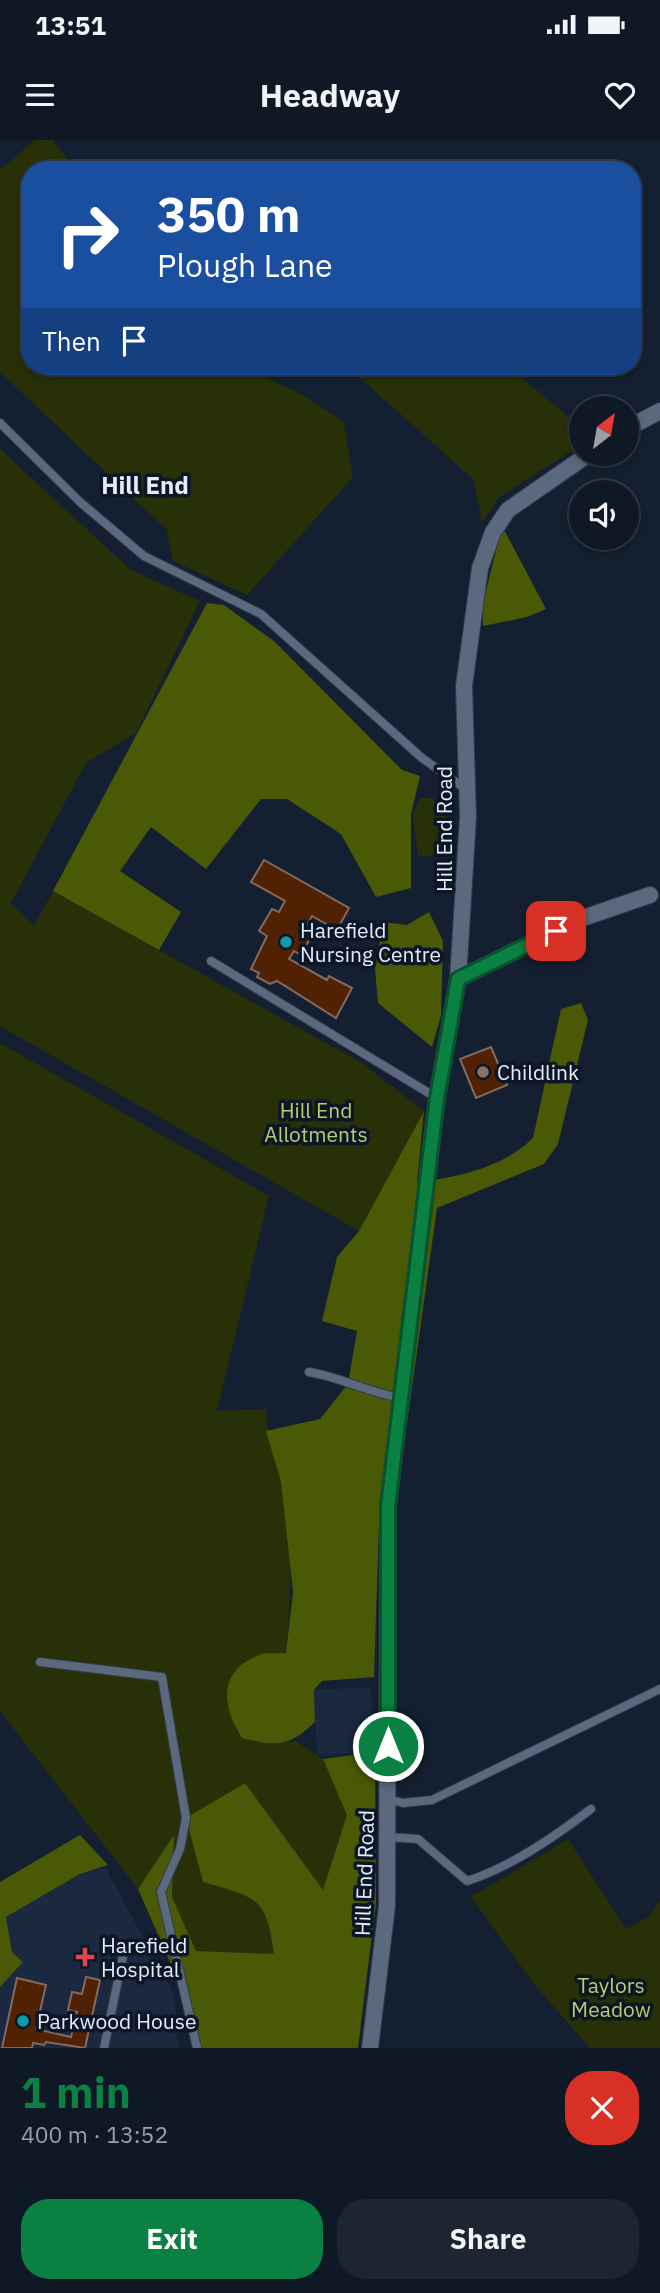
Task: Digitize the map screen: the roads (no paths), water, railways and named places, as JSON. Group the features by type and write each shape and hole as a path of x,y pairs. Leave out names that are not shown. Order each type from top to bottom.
{"street":[{"path":"639,422 660,411"},
{"name":"Hill End Road","path":"370,2048 387,1906 388,1506 437,1098 458,979 464,914 467,790 464,686 481,568 493,532 508,510 571,466"},
{"path":"458,979 580,919 650,895"}],"lane":[{"path":"0,423 80,502 144,556 261,614 422,758 467,790"},
{"path":"211,961 437,1098"},
{"path":"309,1372 328,1375 373,1393 402,1398"},
{"path":"40,1662 162,1677 186,1818 180,1849 161,1892 197,2048"},
{"path":"388,1799 403,1803 432,1800 660,1689"},
{"path":"388,1837 418,1839 467,1881 496,1869 560,1832 591,1809"},
{"path":"104,2048 124,1951"}],"place":[{"name":"Harefield Nursing Centre","path":"286,942"},
{"name":"Childlink","path":"483,1072"},
{"name":"Harefield Hospital","path":"85,1957"},
{"name":"Parkwood House","path":"23,2021"}],"district":[{"name":"Hill End","path":"145,485"}],"park label":[{"name":"Hill End Allotments","path":"316,1122"},
{"name":"Taylors Meadow","path":"611,1997"}]}
